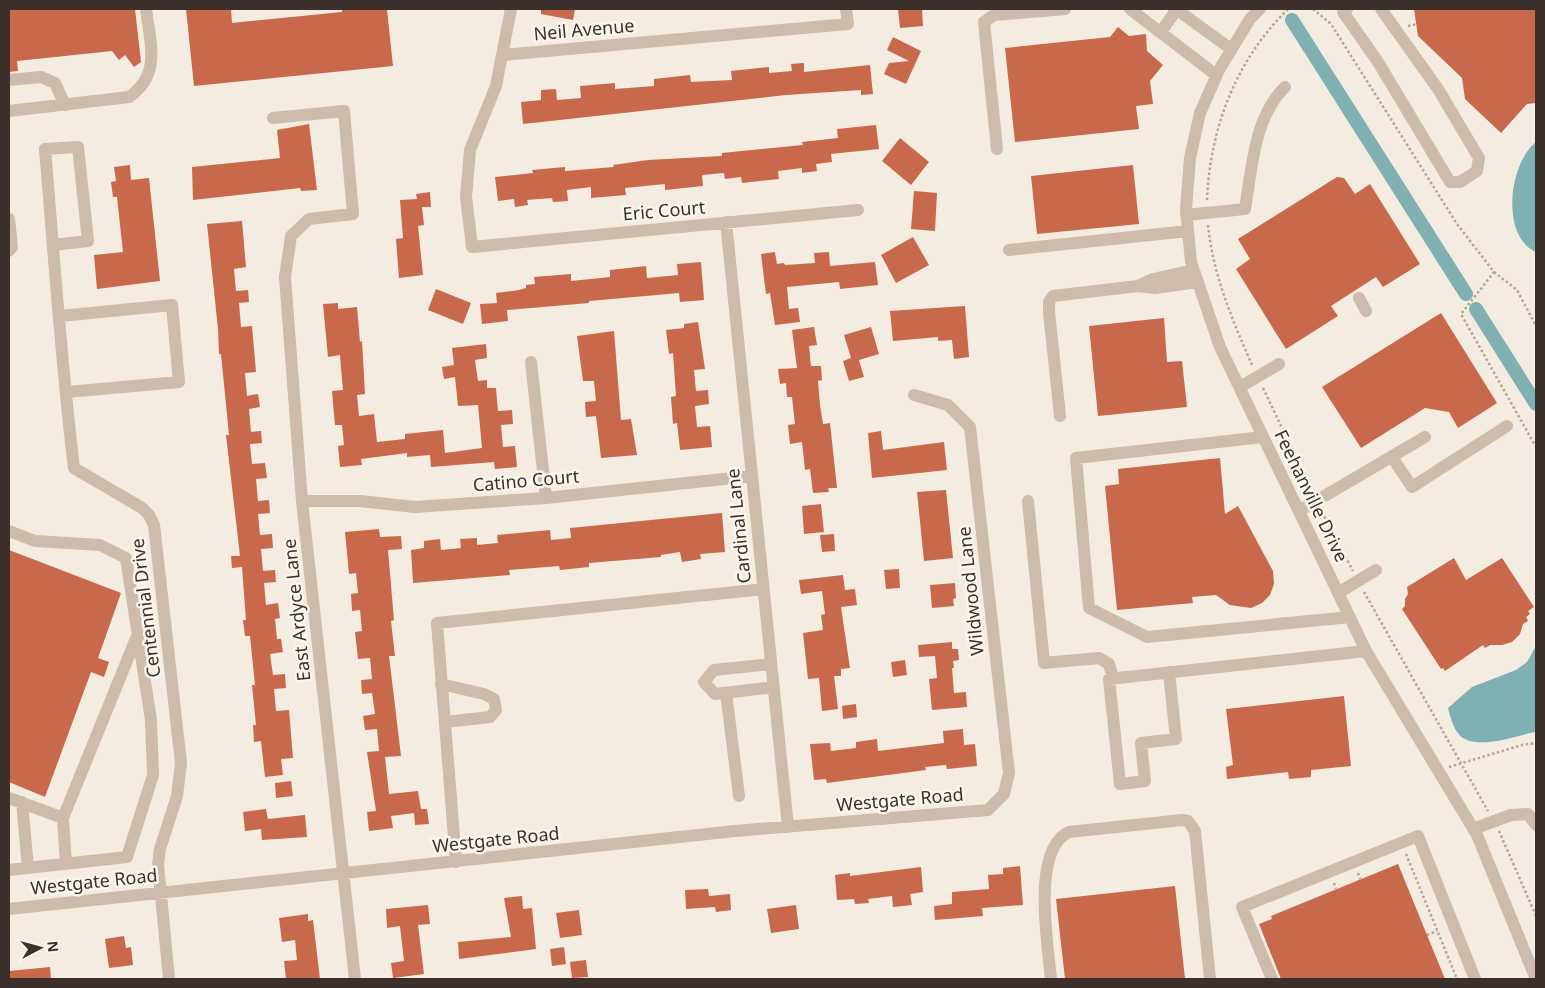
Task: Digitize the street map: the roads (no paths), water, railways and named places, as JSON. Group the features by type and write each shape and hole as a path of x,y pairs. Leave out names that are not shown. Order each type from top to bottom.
{"street":[{"path":"9,111 129,97 141,89 152,65 146,9"},
{"path":"503,55 511,9"},
{"name":"Neil Avenue","path":"503,55 848,24 846,9"},
{"path":"997,149 983,29 984,22 988,17 1014,11 1065,9"},
{"path":"1130,9 1216,75"},
{"path":"1161,32 1176,9 1231,50"},
{"name":"Feehanville Drive","path":"1260,9 1250,19 1216,75 1200,113 1190,158 1186,215 1195,276 1220,347 1366,651 1473,829 1536,979"},
{"path":"1347,9 1344,12 1378,62 1450,182 1460,182 1477,171 1479,158 1438,89 1381,9"},
{"name":"Eric Court","path":"503,55 496,86 470,150 466,197 472,247 858,210"},
{"path":"9,80 41,77 55,82 65,105"},
{"path":"1186,215 1245,209 1257,138 1272,99 1285,87"},
{"name":"East Ardyce Lane","path":"273,118 344,111 353,214 309,218 291,236 285,277 302,501 354,979"},
{"name":"Centennial Drive","path":"54,245 88,241 78,147 45,149 74,468 142,508 149,515 154,526 182,762 177,796 160,849 158,864 161,892"},
{"path":"9,219 12,247 9,251"},
{"name":"Cardinal Lane","path":"726,222 788,826"},
{"path":"1009,250 1188,231"},
{"path":"1060,416 1049,302 1057,294 1138,286 1154,279 1195,276"},
{"path":"1359,298 1366,310"},
{"path":"60,316 172,306 179,382 67,392"},
{"path":"532,362 546,498"},
{"path":"1240,387 1279,364"},
{"name":"Wildwood Lane","path":"914,395 948,405 970,427 1009,773 1004,794 988,810"},
{"path":"1392,457 1412,487 1507,426"},
{"path":"1263,437 1076,458 1089,608 1147,637 1350,617"},
{"path":"1299,511 1425,437"},
{"name":"Catino Court","path":"302,501 360,501 415,507 546,498 752,476"},
{"path":"1028,502 1044,663 1099,658 1109,664 1113,678"},
{"path":"9,532 35,540 100,545 126,558 151,720 153,775 127,856 9,870"},
{"path":"1338,593 1376,570"},
{"path":"456,862 436,623 764,589"},
{"path":"66,864 63,818 138,635"},
{"path":"1169,672 1176,739 1141,743 1145,781 1120,784 1109,679 1113,678 1169,672 1366,651"},
{"path":"771,664 714,670 704,682 715,694 774,687"},
{"path":"441,684 484,694 494,699 496,710 490,717 445,722"},
{"path":"726,693 739,796"},
{"path":"9,798 63,818"},
{"path":"22,802 28,868"},
{"name":"Westgate Road","path":"9,909 788,826 988,810"},
{"path":"1473,829 1511,815 1528,814 1536,825"},
{"path":"1050,979 1044,880 1048,863 1062,834 1182,820 1188,821 1195,831 1210,979"},
{"path":"1272,979 1242,907 1418,836 1475,979"},
{"path":"161,892 169,979"}],"water":[{"path":"1536,142 1536,252 1525,244 1517,231 1513,216 1512,199 1520,166 1527,152"},
{"path":"1536,646 1536,732 1495,741 1473,742 1465,739 1455,728 1448,708 1472,687 1516,670 1527,662"}],"waterway":[{"path":"1292,20 1466,294"},
{"path":"1476,309 1536,404"}]}
